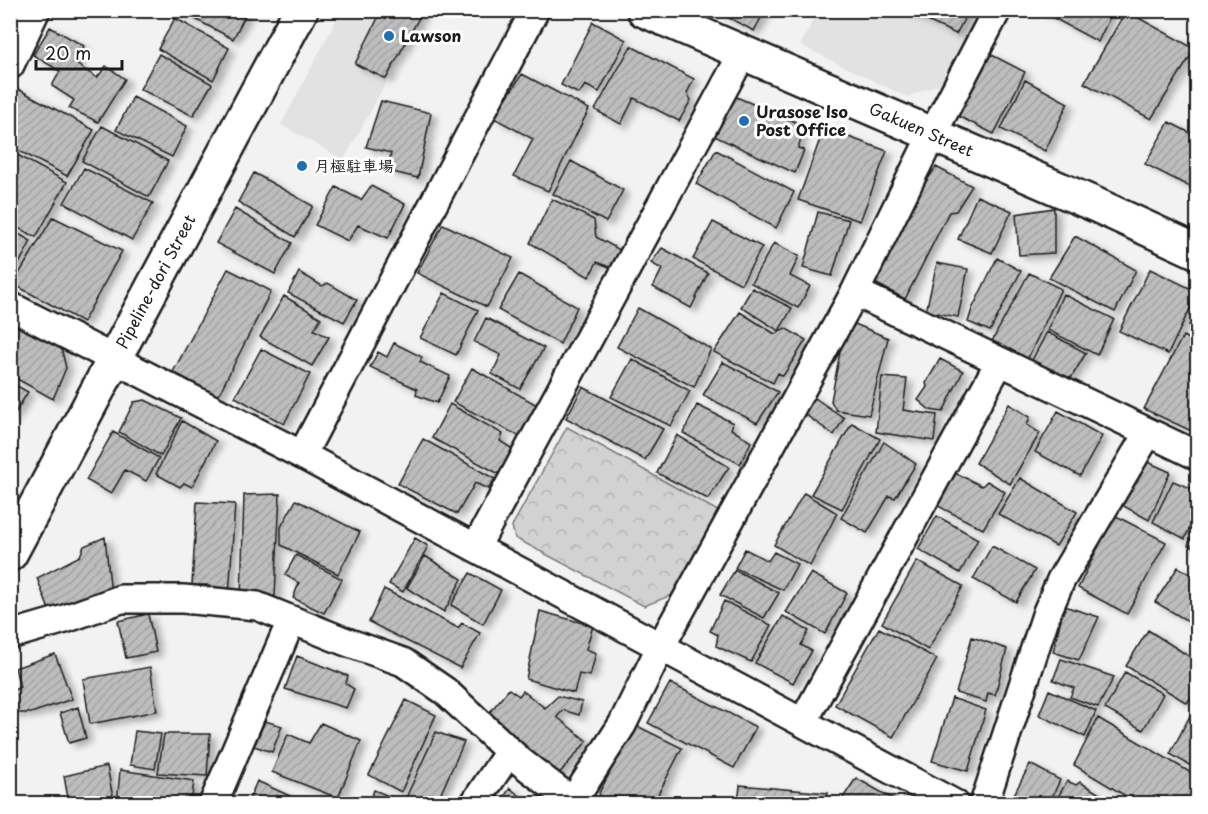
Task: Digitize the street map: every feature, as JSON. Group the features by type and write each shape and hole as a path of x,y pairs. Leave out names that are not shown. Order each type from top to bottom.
{"main road":[{"name":"Pipeline-dori Street","path":"10,554 116,360 301,10"},
{"name":"Gakuen Street","path":"644,10 1096,205 1197,252"}],"street":[{"path":"10,65 36,10"},
{"path":"302,455 535,10"},
{"path":"10,634 65,619 121,599 183,600 257,606 291,621 403,662 445,691 509,752 574,802 622,725 661,646 855,292 932,135 997,10"},
{"path":"476,548 743,53"},
{"path":"855,292 1197,456"},
{"path":"10,306 302,455 954,804"},
{"path":"803,722 1000,361"},
{"path":"984,804 1047,612 1061,580 1148,433"},
{"path":"213,804 291,621"},
{"path":"474,804 509,752"}],"shaded area":[{"path":"341,11 425,11 344,160 281,125"},
{"path":"818,11 979,11 940,84 907,97 800,45"}],"green space":[{"path":"567,427 718,511 672,595 644,606 515,538 512,526"}],"building":[{"path":"178,10 248,10 233,39"},
{"name":"Lawson","path":"382,10 423,10 386,79 355,64"},
{"path":"714,10 765,10 754,31"},
{"path":"903,10 969,10 956,34"},
{"path":"1039,10 1113,10 1098,42"},
{"path":"1126,11 1195,49 1151,119 1084,83"},
{"path":"175,18 229,48 213,80 158,49"},
{"path":"593,22 626,40 599,92 585,85 579,94 561,85"},
{"path":"50,27 84,46 75,63 97,78 106,66 125,79 98,122 69,108 74,100 52,86 60,71 33,55"},
{"path":"631,46 694,79 687,93 691,100 679,121 634,98 621,124 595,110"},
{"path":"159,54 212,84 193,116 140,89"},
{"path":"990,54 1025,72 994,134 956,115"},
{"path":"522,74 589,109 548,191 514,176 533,139 494,118"},
{"path":"1025,80 1068,103 1045,151 1001,129"},
{"path":"18,89 94,130 67,176 10,146 10,104"},
{"path":"734,96 805,126 798,148 804,150 795,173 714,136"},
{"path":"133,97 187,126 172,157 116,130"},
{"path":"381,101 431,113 418,178 388,171 391,153 366,147"},
{"path":"1169,122 1198,137 1198,191 1145,164"},
{"path":"102,126 168,161 149,197 82,161"},
{"path":"824,128 887,151 860,221 798,200"},
{"path":"716,150 794,192 776,228 696,184"},
{"path":"10,151 67,182 36,237 10,224"},
{"path":"571,161 623,190 606,222 553,194"},
{"path":"936,167 972,186 956,211 949,212 905,299 875,283 873,275 916,196"},
{"path":"84,168 153,203 132,240 64,203"},
{"path":"254,173 313,206 295,237 238,202"},
{"path":"371,186 405,204 388,238 358,225 348,241 315,225 336,187 361,200"},
{"path":"977,196 1012,211 992,253 958,239"},
{"path":"552,199 594,220 596,237 620,250 612,268 597,262 589,277 530,243"},
{"path":"1054,208 1054,253 1019,255 1016,214"},
{"path":"235,209 292,243 275,274 216,243"},
{"path":"818,212 849,220 832,276 803,268"},
{"path":"53,217 122,251 83,322 13,284"},
{"path":"713,222 762,247 741,284 693,259"},
{"path":"443,224 513,258 487,307 417,273"},
{"path":"10,229 31,241 10,281"},
{"path":"1075,236 1136,270 1115,312 1049,278"},
{"path":"774,243 799,256 790,276 810,286 798,308 751,283"},
{"path":"662,248 708,273 691,308 653,287 662,269 651,263"},
{"path":"997,258 1021,271 990,331 968,322"},
{"path":"937,263 968,269 958,317 926,311"},
{"path":"228,269 271,291 218,396 173,372"},
{"path":"1150,269 1198,292 1168,354 1119,331"},
{"path":"299,272 322,286 328,283 357,300 344,322 288,293"},
{"path":"1029,273 1061,289 1026,362 991,343"},
{"path":"519,274 577,307 560,344 498,310"},
{"path":"752,288 792,308 779,331 741,307"},
{"path":"444,293 478,310 456,355 420,338"},
{"path":"1063,294 1114,319 1097,355 1048,330"},
{"path":"284,296 321,318 314,330 329,337 312,366 260,337"},
{"path":"638,308 711,349 694,387 617,347"},
{"path":"1198,308 1198,330 1189,326"},
{"path":"740,312 775,334 785,328 806,340 783,376 778,373 773,383 714,352"},
{"path":"486,318 544,348 520,389 492,374 501,355 474,342"},
{"path":"10,320 61,347 66,368 53,399 10,375"},
{"path":"855,324 888,338 869,415 836,410 831,401 842,341"},
{"path":"1047,332 1086,353 1071,378 1030,364"},
{"path":"1183,336 1198,344 1198,434 1144,409"},
{"path":"394,343 422,357 420,362 450,376 437,403 416,395 417,389 370,367 378,352 387,357"},
{"path":"261,349 310,374 284,424 235,397"},
{"path":"632,359 690,391 671,426 611,397"},
{"path":"940,359 963,371 943,412 930,410 918,400"},
{"path":"723,362 778,392 757,423 703,395"},
{"path":"472,368 537,405 519,436 453,402"},
{"path":"882,377 907,379 903,410 937,415 934,441 876,432"},
{"path":"10,382 28,392 10,421"},
{"path":"583,387 663,429 645,460 566,418"},
{"path":"809,394 844,418 834,435 799,410"},
{"path":"145,400 181,418 161,456 119,432 134,402"},
{"path":"450,404 503,434 500,441 514,450 499,474 432,438"},
{"path":"1009,404 1030,417 1027,425 1040,433 1010,484 976,463"},
{"path":"697,405 733,423 731,429 751,442 740,464 683,433"},
{"path":"1058,411 1102,436 1080,476 1035,452"},
{"path":"182,421 216,441 192,487 184,483 180,487 156,474"},
{"path":"852,423 880,439 842,509 811,494"},
{"path":"113,432 159,458 146,481 125,470 111,494 86,480"},
{"path":"677,435 729,467 708,499 657,473"},
{"path":"423,439 495,479 488,489 475,483 457,514 398,484"},
{"path":"884,442 916,464 895,498 889,496 867,533 841,518"},
{"path":"1141,459 1170,472 1149,520 1120,504"},
{"path":"955,473 982,486 987,481 1005,492 983,529 938,506"},
{"path":"1020,478 1077,512 1056,546 998,514"},
{"path":"1173,481 1198,491 1198,507 1185,539 1153,522"},
{"path":"804,493 837,513 810,566 774,545"},
{"path":"280,494 275,596 241,597 244,495"},
{"path":"296,500 360,532 338,574 281,545 281,527"},
{"path":"197,502 235,504 229,596 207,596 207,585 192,585"},
{"path":"1114,515 1166,542 1127,614 1078,588"},
{"path":"937,516 978,539 960,573 918,549"},
{"path":"1198,523 1198,550 1188,545"},
{"path":"105,537 111,594 51,615 37,578 80,556 84,546"},
{"path":"415,538 428,546 403,592 389,584"},
{"path":"992,546 1035,570 1016,602 973,579"},
{"path":"745,549 768,561 774,552 797,564 783,590 735,568"},
{"path":"296,555 342,579 324,613 293,598 299,583 285,575"},
{"path":"425,556 462,579 444,612 407,588"},
{"path":"917,561 963,586 928,650 882,623"},
{"path":"1178,567 1198,579 1198,627 1155,602"},
{"path":"735,570 779,593 764,618 720,595"},
{"path":"470,573 501,590 483,624 451,605"},
{"path":"811,573 847,593 825,634 786,612"},
{"path":"384,589 458,628 462,623 480,633 460,668 369,622"},
{"path":"724,601 771,625 751,662 716,646 718,635 710,631"},
{"path":"1064,606 1099,617 1079,660 1053,652"},
{"path":"540,611 593,626 586,649 596,653 590,676 579,674 574,693 526,679"},
{"path":"148,614 156,652 126,658 118,621"},
{"path":"783,616 809,631 801,645 812,651 793,683 755,663"},
{"path":"879,628 937,659 893,737 835,705"},
{"path":"1148,630 1198,662 1198,686 1187,703 1126,666"},
{"path":"972,637 1007,649 995,695 988,693 986,702 956,693"},
{"path":"55,654 72,699 31,713 12,713 10,692 20,687 15,668"},
{"path":"297,656 348,676 346,684 354,689 346,708 285,689"},
{"path":"1061,659 1114,677 1098,707 1070,697 1074,688 1053,680"},
{"path":"150,667 157,711 90,724 83,679"},
{"path":"1125,672 1163,694 1143,730 1105,709"},
{"path":"670,683 756,727 734,768 648,723"},
{"path":"509,689 519,696 523,691 545,708 558,696 582,702 579,715 563,710 557,717 587,741 558,775 506,734 489,713"},
{"path":"1049,690 1096,711 1085,737 1039,715"},
{"path":"952,698 986,710 968,771 932,761"},
{"path":"406,700 436,715 401,792 369,775"},
{"path":"78,707 86,738 69,743 60,713"},
{"path":"1193,710 1198,713 1198,770 1170,754"},
{"path":"1098,718 1198,777 1198,804 1139,804 1074,765"},
{"path":"265,721 282,726 272,752 254,746"},
{"path":"321,723 361,741 338,798 272,772 288,734 309,743"},
{"path":"635,725 682,748 653,804 603,804 599,793"},
{"path":"135,731 161,734 155,769 130,765"},
{"path":"436,732 464,742 436,804 369,804 374,790 404,802"},
{"path":"164,734 210,734 207,776 158,773"},
{"path":"1030,764 1060,780 1049,804 1009,804"},
{"path":"107,766 113,798 69,804 64,776"},
{"path":"120,770 194,781 191,804 117,804"},
{"path":"856,778 902,804 839,804"},
{"path":"257,781 290,796 288,804 247,804"},
{"path":"1067,781 1076,785 1080,782 1116,804 1054,804"},
{"path":"740,785 828,793 826,804 738,804"},
{"path":"510,788 530,804 499,804"}],"place":[{"name":"Lawson","path":"389,36"},
{"name":"Urasose Iso Post Office","path":"744,121"},
{"name":"月極駐車場","path":"302,166"}]}
